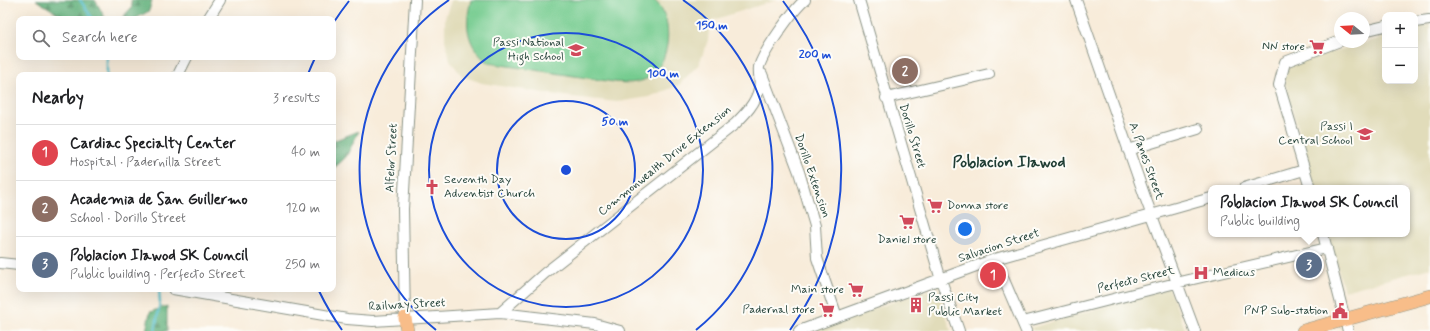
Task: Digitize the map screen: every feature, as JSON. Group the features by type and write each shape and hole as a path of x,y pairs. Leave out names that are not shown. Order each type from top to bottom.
{"main road":[{"path":"1303,331 1346,325 1430,296"},
{"path":"405,318 407,331"}],"street":[{"path":"210,16 220,0"},
{"name":"Alfelor Street","path":"405,318 403,209 415,0"},
{"path":"759,67 777,34 804,0"},
{"name":"Dorillo Street","path":"859,0 886,98 941,280 959,331"},
{"name":"A. Panes Street","path":"1076,0 1128,150 1195,331"},
{"path":"1418,22 1429,20"},
{"path":"1370,30 1382,27"},
{"path":"1309,185 1279,85 1285,62 1334,42"},
{"path":"180,72 186,60"},
{"name":"Commonwealth Drive Extension","path":"500,313 545,273 735,124 750,110 760,89 759,67"},
{"name":"Dorillo Extension","path":"759,67 799,172 815,226 817,258 837,317"},
{"path":"886,98 989,74"},
{"path":"1128,150 1198,129"},
{"path":"1254,185 1304,170"},
{"name":"Salvacion Street","path":"799,331 995,259 1208,199"},
{"path":"1324,237 1346,325"},
{"name":"Perfecto Street","path":"1024,327 1176,283 1327,248"},
{"path":"995,259 1024,327"},
{"path":"0,263 16,265"},
{"name":"Railway Street","path":"190,292 347,319 373,321 500,313 595,324 620,331"}],"shaded area":[{"name":"Passi National High School","path":"451,0 776,0 710,21 708,40 699,64 679,85 649,97 617,102 564,96 482,83 462,76 450,60 445,40 445,18"},
{"name":"Passi I Central School","path":"1430,24 1430,268 1344,291 1329,237 1410,237 1410,185 1314,185 1283,75 1290,64 1346,48 1370,48 1370,41 1382,38 1382,84 1418,84 1418,27"},
{"name":"Passi City Public Market","path":"937,287 951,331 808,331"},
{"path":"1169,288 1186,331 1033,331 1031,328"}],"green space":[{"path":"36,0 95,0 104,16 62,16"},
{"path":"131,0 152,0 149,11 140,16 124,16 132,7"},
{"path":"471,0 654,0 661,8 665,17 668,40 666,52 656,71 644,80 631,83 614,82 488,63 476,49 469,35 468,19"},
{"path":"359,131 346,157 336,166 336,140"},
{"path":"167,306 167,331 146,331 150,312"}],"waterway":[{"path":"80,0 91,16"},
{"path":"107,60 107,72"},
{"path":"155,331 160,302 159,292"}],"place":[{"name":"NN store","path":"1317,47"},
{"name":"Passi National High School","path":"576,50"},
{"name":"Academia de San Guillermo","path":"905,71"},
{"name":"Passi I Central School","path":"1365,134"},
{"name":"Seventh Day Adventist Church","path":"432,187"},
{"name":"Donna store","path":"935,206"},
{"name":"Daniel store","path":"907,222"},
{"name":"Poblacion Ilawod SK Council","path":"1309,265"},
{"name":"Medicus","path":"1201,273"},
{"name":"Cardiac Specialty Center","path":"993,275"},
{"name":"Main store","path":"856,290"},
{"name":"Passi City Public Market","path":"916,305"},
{"name":"Padernal store","path":"827,310"},
{"name":"PNP Sub-station","path":"1340,311"}],"district":[{"name":"Poblacion Ilawod","path":"1009,162"}]}
